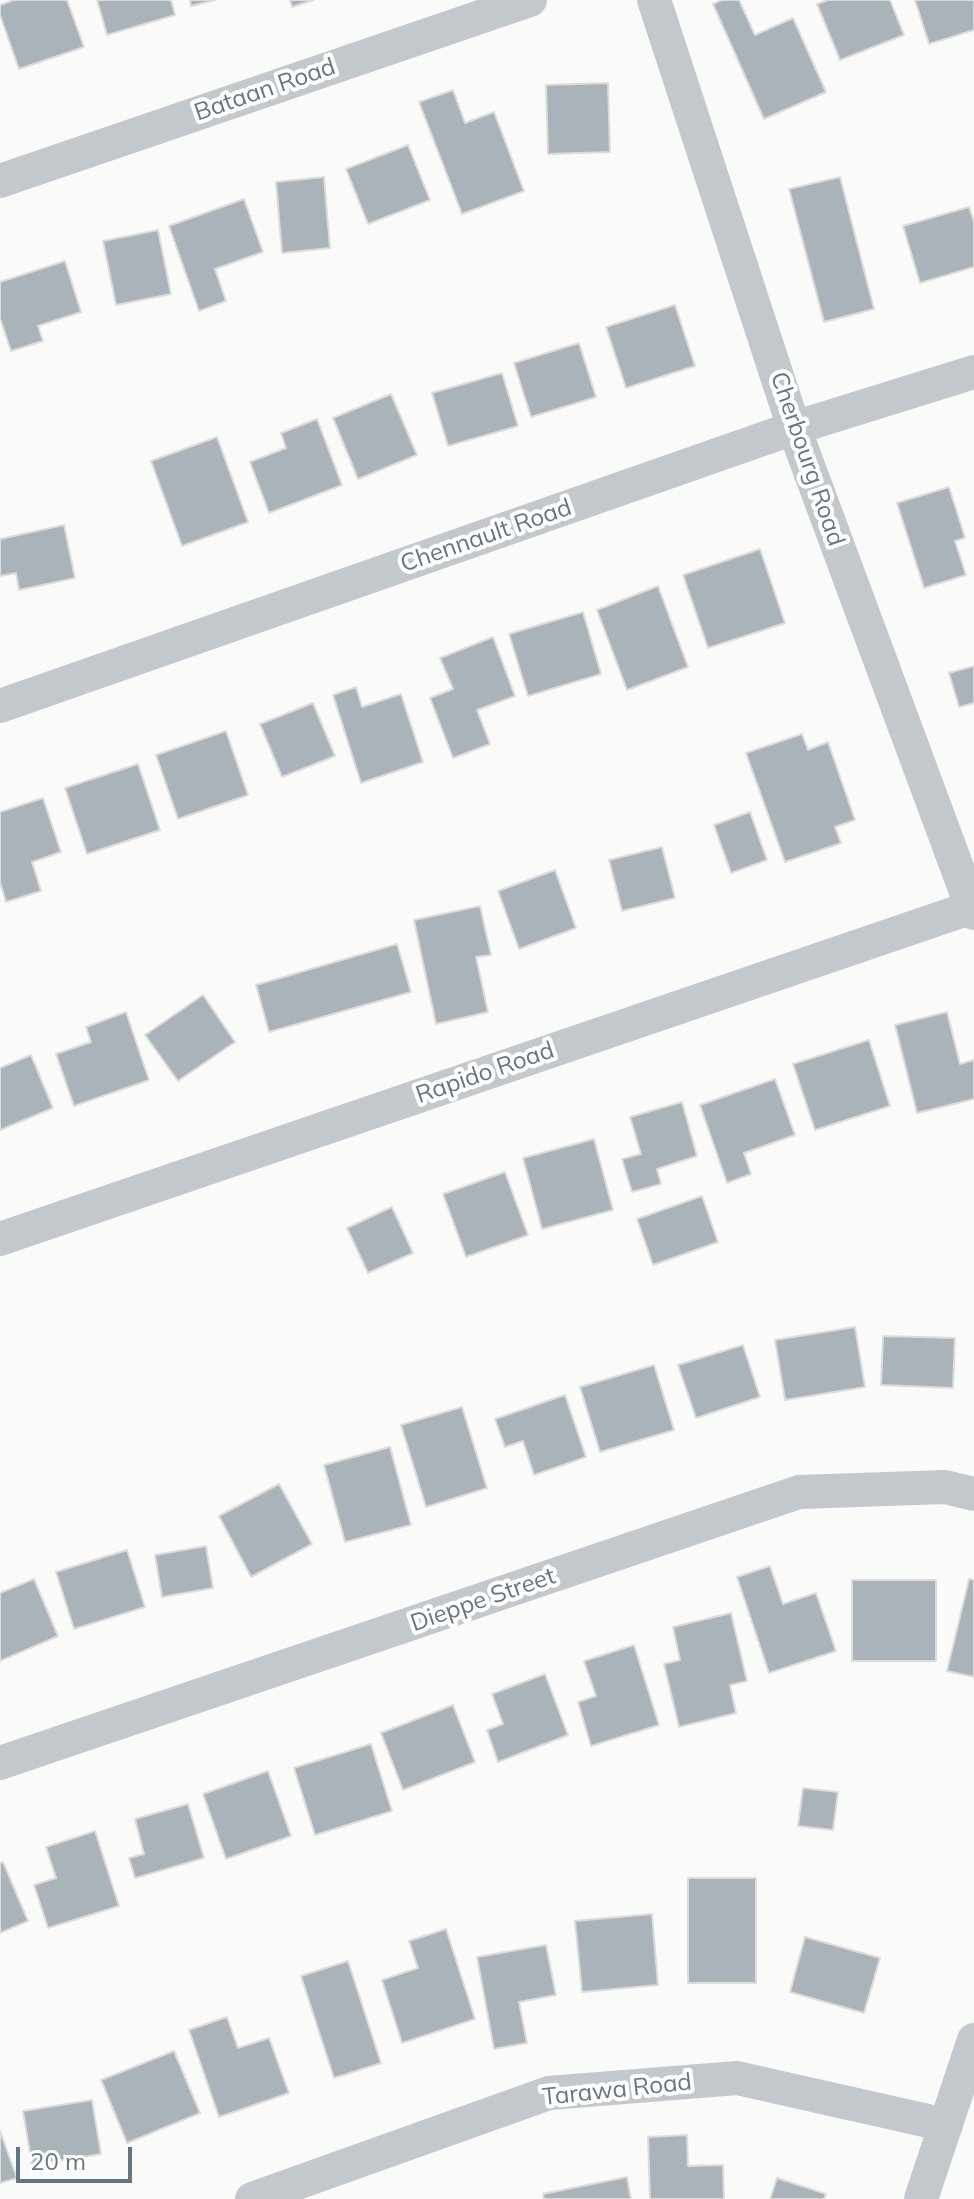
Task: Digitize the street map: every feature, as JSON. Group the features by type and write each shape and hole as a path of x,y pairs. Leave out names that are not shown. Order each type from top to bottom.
{"street":[{"name":"Bataan Road","path":"0,181 530,0"},
{"name":"Cherbourg Road","path":"654,0 794,428 972,910"},
{"name":"Chennault Road","path":"0,706 794,428 974,372"},
{"name":"Rapido Road","path":"0,1239 972,910"},
{"name":"Dieppe Street","path":"0,1763 799,1492 945,1487 974,1494"},
{"path":"921,2199 974,2040"},
{"name":"Tarawa Road","path":"252,2199 549,2093 737,2078 946,2125"}],"building":[{"path":"14,0 67,0 84,47 19,69 0,15 0,5"},
{"path":"97,0 171,0 175,15 107,35"},
{"path":"190,0 215,0 191,6"},
{"path":"290,0 313,0 292,7"},
{"path":"722,0 739,0 755,35 793,18 826,92 764,119 713,4"},
{"path":"828,0 890,0 904,35 840,60 817,4"},
{"path":"915,0 974,0 974,30 929,44"},
{"path":"608,83 610,152 548,154 546,85"},
{"path":"453,90 465,123 494,112 524,191 462,214 419,102"},
{"path":"408,145 430,200 368,224 346,169"},
{"path":"324,177 330,248 282,253 276,182"},
{"path":"840,177 874,309 824,322 789,189"},
{"path":"244,199 263,252 215,269 226,301 199,311 169,226"},
{"path":"969,207 974,222 974,267 920,283 903,226"},
{"path":"158,230 171,294 116,305 103,241"},
{"path":"65,261 81,312 38,326 43,341 11,351 0,318 0,282"},
{"path":"675,305 695,366 626,388 606,327"},
{"path":"579,343 596,397 531,417 514,363"},
{"path":"502,373 518,426 448,446 432,393"},
{"path":"391,394 417,455 358,479 333,418"},
{"path":"317,419 342,485 269,513 250,462 286,448 281,433"},
{"path":"217,437 248,522 182,546 151,461"},
{"path":"949,487 965,538 955,541 966,575 924,588 897,503"},
{"path":"64,525 75,578 19,590 16,573 0,576 0,539"},
{"path":"760,549 785,623 708,648 683,575"},
{"path":"658,586 688,667 627,690 597,610"},
{"path":"583,612 601,674 528,696 509,634"},
{"path":"493,637 515,696 477,710 490,744 453,758 430,698 453,689 440,658"},
{"path":"974,666 974,703 959,707 949,673"},
{"path":"356,687 362,707 401,694 423,762 361,783 333,695"},
{"path":"313,703 335,756 282,777 260,724"},
{"path":"226,731 248,795 178,819 156,755"},
{"path":"802,734 808,750 828,742 855,820 835,827 841,843 785,862 746,753"},
{"path":"138,764 160,830 87,854 65,788"},
{"path":"43,798 61,852 32,862 41,891 6,902 0,882 0,812"},
{"path":"750,812 767,860 731,873 714,825"},
{"path":"662,847 675,898 622,911 609,860"},
{"path":"555,870 576,928 519,949 498,891"},
{"path":"480,906 491,955 476,957 488,1012 436,1024 414,920"},
{"path":"397,944 411,992 269,1032 256,985"},
{"path":"203,995 235,1042 178,1081 145,1035"},
{"path":"126,1012 149,1080 74,1106 56,1054 91,1042 86,1027"},
{"path":"947,1012 960,1064 974,1060 974,1099 917,1113 895,1025"},
{"path":"869,1040 890,1106 815,1130 793,1064"},
{"path":"31,1055 53,1108 0,1130 0,1068"},
{"path":"775,1079 795,1135 744,1153 751,1174 727,1183 700,1105"},
{"path":"682,1102 697,1156 657,1169 661,1184 632,1192 622,1159 641,1154 630,1117"},
{"path":"594,1139 613,1210 542,1229 523,1158"},
{"path":"505,1172 528,1235 466,1257 443,1194"},
{"path":"702,1196 718,1242 653,1265 637,1219"},
{"path":"392,1207 413,1253 368,1273 347,1228"},
{"path":"855,1327 865,1387 785,1400 775,1340"},
{"path":"883,1336 955,1338 953,1388 881,1385"},
{"path":"743,1345 760,1397 696,1418 678,1365"},
{"path":"654,1365 674,1430 600,1452 580,1387"},
{"path":"565,1395 586,1457 534,1475 523,1441 505,1447 495,1419"},
{"path":"462,1407 487,1488 426,1507 401,1425"},
{"path":"390,1447 411,1525 345,1542 324,1465"},
{"path":"279,1484 312,1544 251,1577 219,1516"},
{"path":"206,1546 213,1588 162,1597 155,1555"},
{"path":"127,1550 145,1607 74,1629 56,1572"},
{"path":"770,1566 783,1604 816,1593 836,1651 769,1673 737,1577"},
{"path":"34,1579 58,1636 0,1661 0,1593"},
{"path":"969,1579 974,1580 974,1677 947,1671"},
{"path":"852,1580 936,1580 936,1661 852,1661"},
{"path":"731,1613 747,1681 730,1685 736,1713 679,1727 664,1664 680,1660 673,1627"},
{"path":"634,1645 659,1725 591,1746 578,1702 596,1696 584,1661"},
{"path":"545,1674 568,1735 498,1762 487,1730 503,1724 492,1694"},
{"path":"453,1705 475,1762 403,1790 381,1733"},
{"path":"371,1744 392,1811 315,1835 294,1768"},
{"path":"268,1771 291,1836 226,1859 203,1794"},
{"path":"803,1788 838,1792 833,1830 798,1826"},
{"path":"188,1804 204,1858 135,1878 129,1858 144,1854 135,1819"},
{"path":"95,1831 119,1906 48,1928 34,1885 56,1878 46,1847"},
{"path":"3,1862 28,1921 0,1933 0,1863"},
{"path":"688,1878 756,1878 756,1983 688,1983"},
{"path":"652,1914 658,1985 582,1992 575,1921"},
{"path":"446,1929 475,2019 402,2043 382,1980 418,1968 409,1941"},
{"path":"805,1937 880,1958 864,2013 790,1992"},
{"path":"546,1945 556,1995 519,2002 527,2043 494,2049 477,1957"},
{"path":"348,1961 381,2063 334,2078 301,1976"},
{"path":"227,2017 238,2048 269,2038 289,2093 219,2117 189,2030"},
{"path":"174,2051 200,2113 127,2143 101,2080"},
{"path":"92,2100 101,2154 32,2165 23,2111"},
{"path":"0,2131 17,2178 0,2183"},
{"path":"687,2135 688,2166 723,2165 724,2199 650,2199 648,2137"},
{"path":"627,2177 631,2199 544,2199 543,2194"},
{"path":"777,2178 826,2194 824,2199 770,2199"}]}
